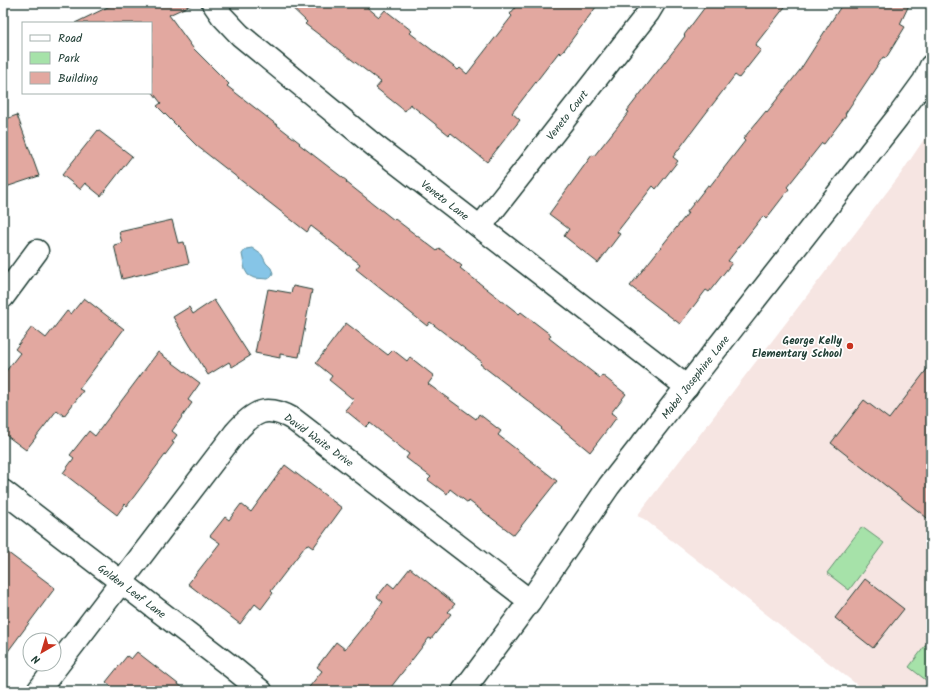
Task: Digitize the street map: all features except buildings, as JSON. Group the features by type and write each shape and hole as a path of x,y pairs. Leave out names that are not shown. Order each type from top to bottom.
{"street":[{"name":"Veneto Lane","path":"213,3 222,16 240,35 375,146 687,387"},
{"name":"Veneto Court","path":"480,227 648,13 654,3"},
{"name":"Mabel Josephine Lane","path":"463,691 530,601 610,486 897,118 924,81 931,66"},
{"path":"3,297 37,251"},
{"name":"David Waite Drive","path":"38,691 247,419 260,412 282,412 293,419 530,601"},
{"name":"Golden Leaf Lane","path":"3,491 261,691"}],"shaded area":[{"name":"George Kelly Elementary School","path":"931,129 931,691 865,691 644,519 637,516 900,175"}],"green space":[{"path":"862,527 884,543 849,590 827,573"},
{"path":"931,638 931,684 909,667"}],"water":[{"path":"252,248 262,255 266,263 271,268 273,273 268,279 254,278 248,275 245,270 242,254 246,249"}],"place":[{"name":"George Kelly Elementary School","path":"850,346"}]}
